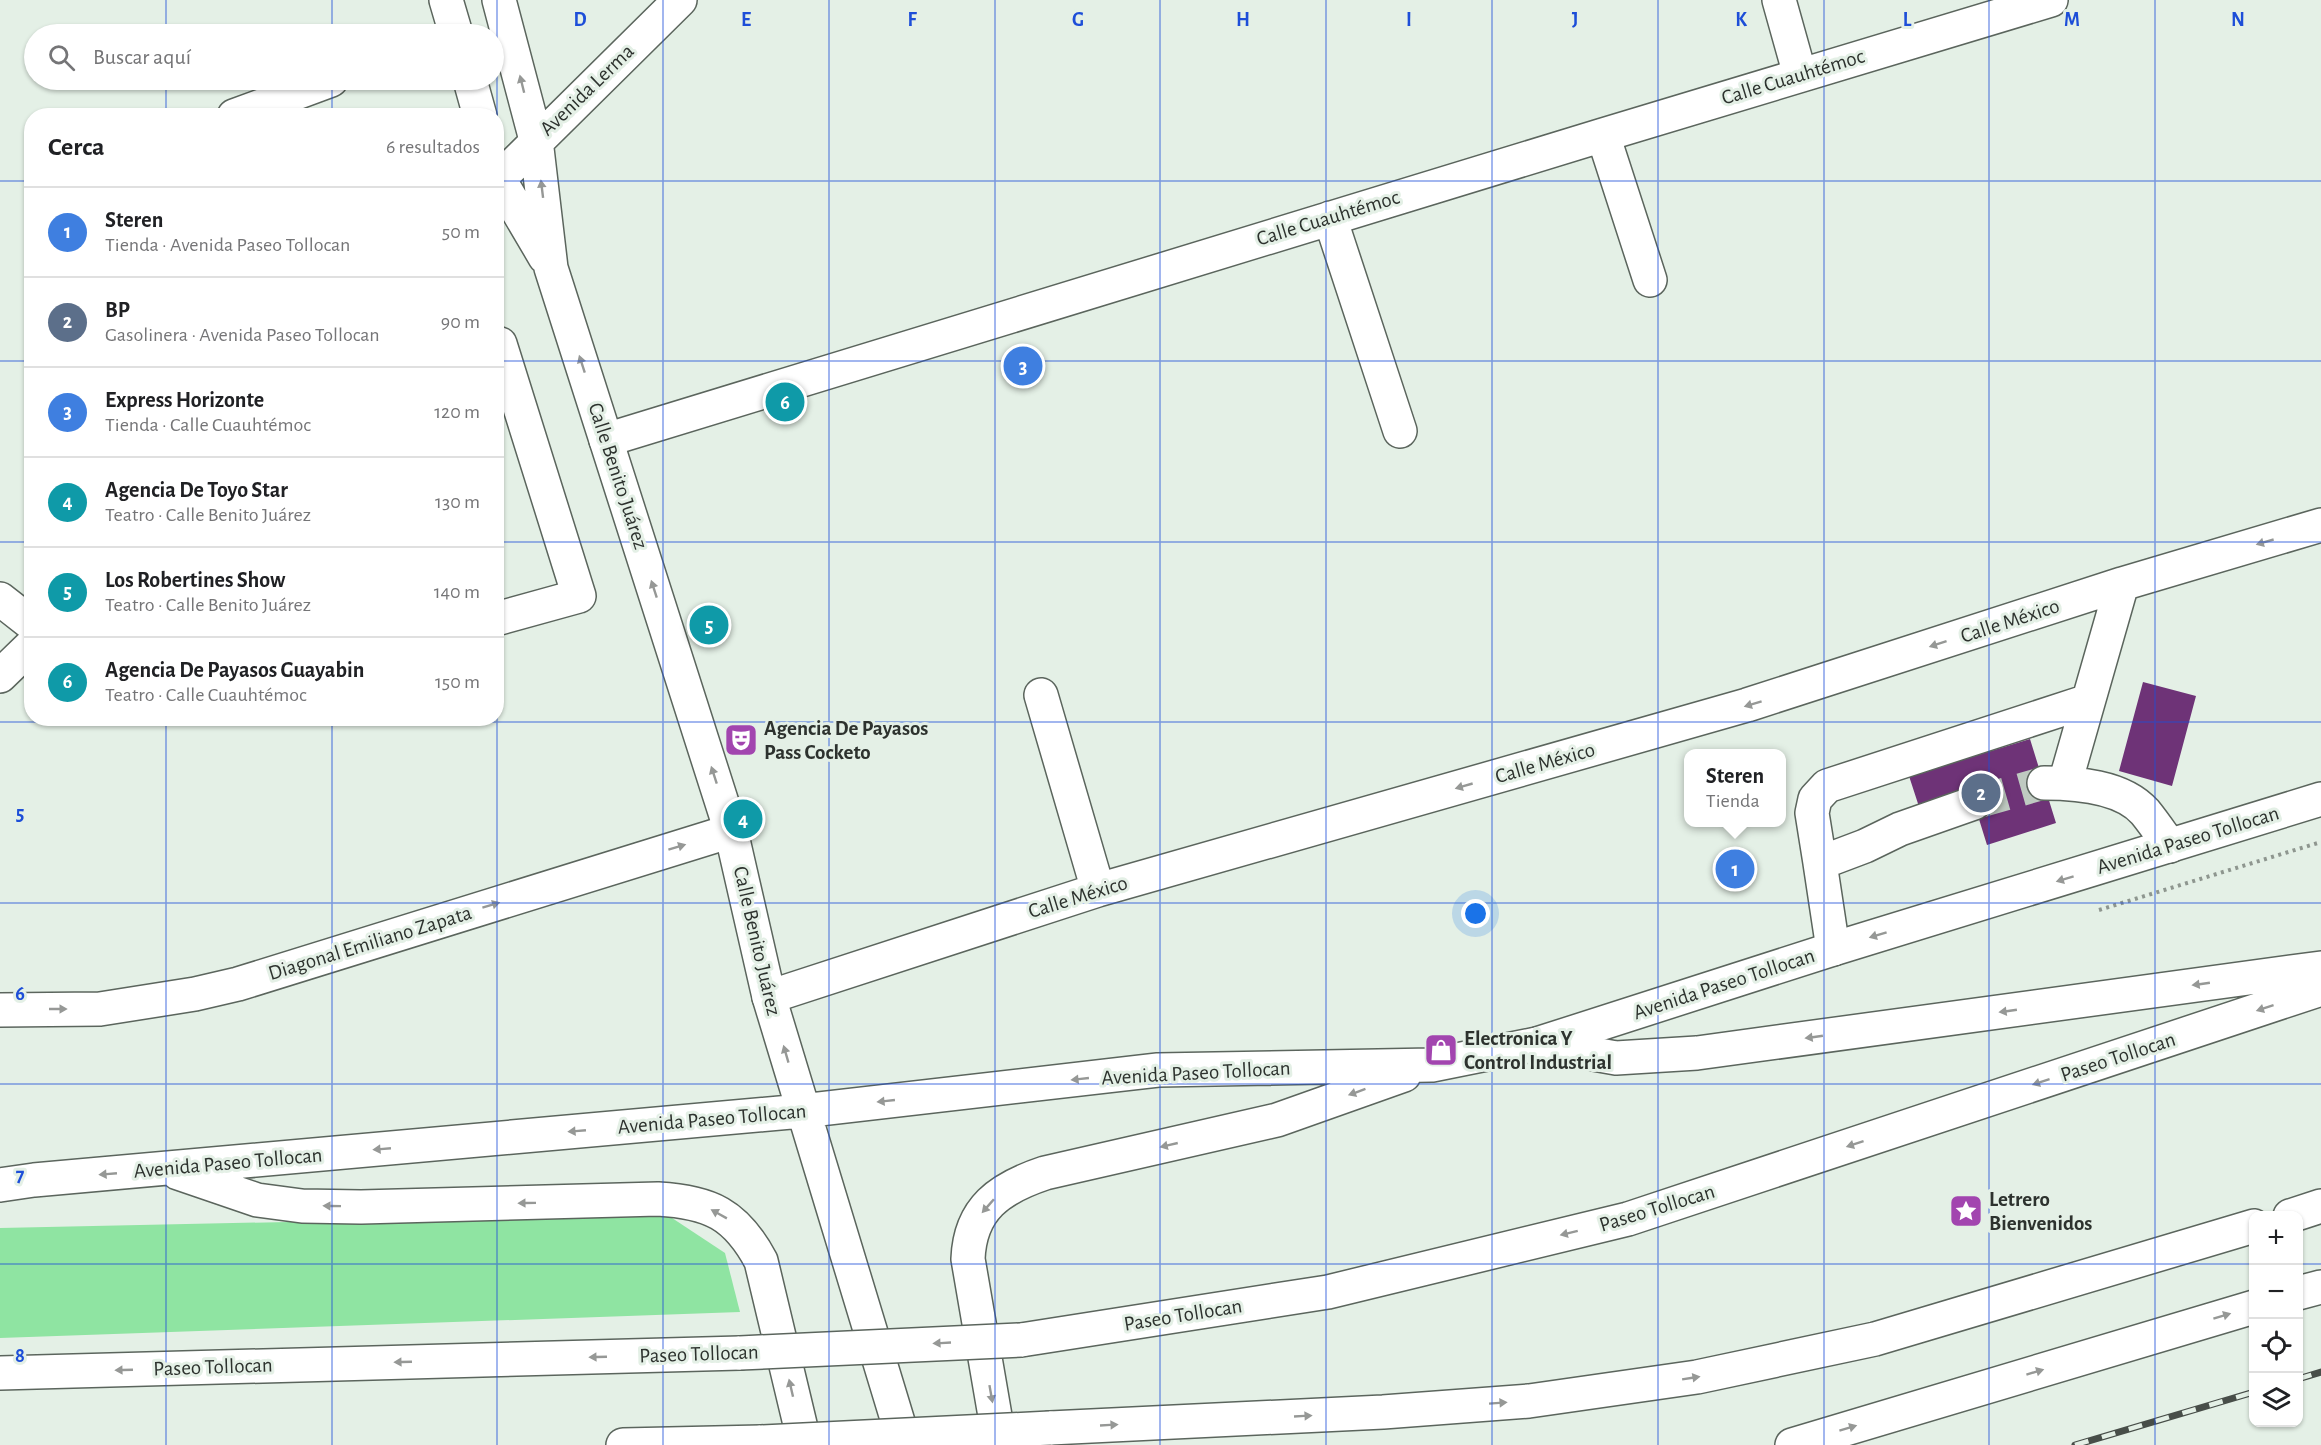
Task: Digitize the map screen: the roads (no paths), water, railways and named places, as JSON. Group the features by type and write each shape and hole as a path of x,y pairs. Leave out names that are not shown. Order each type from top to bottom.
{"main road":[{"path":"446,0 451,24"},
{"name":"Calle Benito Juárez","path":"499,0 536,140 551,268 731,831 769,997 906,1445"},
{"name":"Avenida Lerma","path":"504,170 680,0"},
{"path":"1779,0 1800,75"},
{"name":"Calle Cuauhtémoc","path":"606,440 2051,0"},
{"path":"256,108 304,90"},
{"path":"473,90 478,108"},
{"path":"1603,135 1650,280"},
{"name":"Calle Benito Juárez","path":"504,189 551,268"},
{"path":"1330,218 1400,431"},
{"path":"504,357 579,596 504,617"},
{"name":"Calle México","path":"769,997 1098,890 1747,705 2122,584 2321,525"},
{"path":"2122,584 2088,701 2054,783 2085,784 2115,794 2135,804 2144,811 2170,846"},
{"path":"0,599 24,618"},
{"path":"0,676 24,653"},
{"path":"1041,695 1098,890"},
{"path":"1833,949 1812,813 1815,800 1827,786 2088,701"},
{"name":"Avenida Paseo Tollocan","path":"0,1185 34,1180 802,1111 1158,1071 1432,1065 1537,1044 1833,949 2321,799"},
{"path":"1820,863 1865,846 1900,829 1974,803"},
{"name":"Diagonal Emiliano Zapata","path":"0,1010 100,1009 206,992 731,831"},
{"path":"1537,1044 1616,1058 1697,1053 2321,968"},
{"name":"Paseo Tollocan","path":"0,1373 740,1353 1021,1340 1328,1292 1628,1219 2321,990"},
{"path":"1000,1445 968,1259 969,1239 975,1223 997,1196 1012,1186 1045,1173 1277,1120 1432,1065"},
{"path":"166,1169 257,1200 302,1206 361,1207 658,1200 682,1201 721,1214 737,1225 750,1240 761,1261 805,1445"},
{"path":"2303,1211 2321,1206"},
{"path":"623,1445 761,1442 1383,1412 1529,1401 1697,1377 1875,1339 2249,1227"},
{"path":"2303,1292 2321,1287"},
{"path":"1792,1445 2249,1308"}],"tunnel":[{"path":"1974,803 2044,783"}],"railway":[{"path":"2303,1377 2321,1372"},
{"path":"2075,1445 2249,1393"}],"place":[{"name":"Express Horizonte","path":"1023,366"},
{"name":"Agencia De Payasos Guayabin","path":"785,402"},
{"name":"Los Robertines Show","path":"709,625"},
{"name":"Agencia De Payasos Pass Cocketo","path":"741,740"},
{"name":"BP","path":"1981,793"},
{"name":"Agencia De Toyo Star","path":"743,819"},
{"name":"Steren","path":"1735,869"},
{"name":"Electronica Y Control Industrial","path":"1441,1050"},
{"name":"Letrero Bienvenidos","path":"1966,1211"}]}
